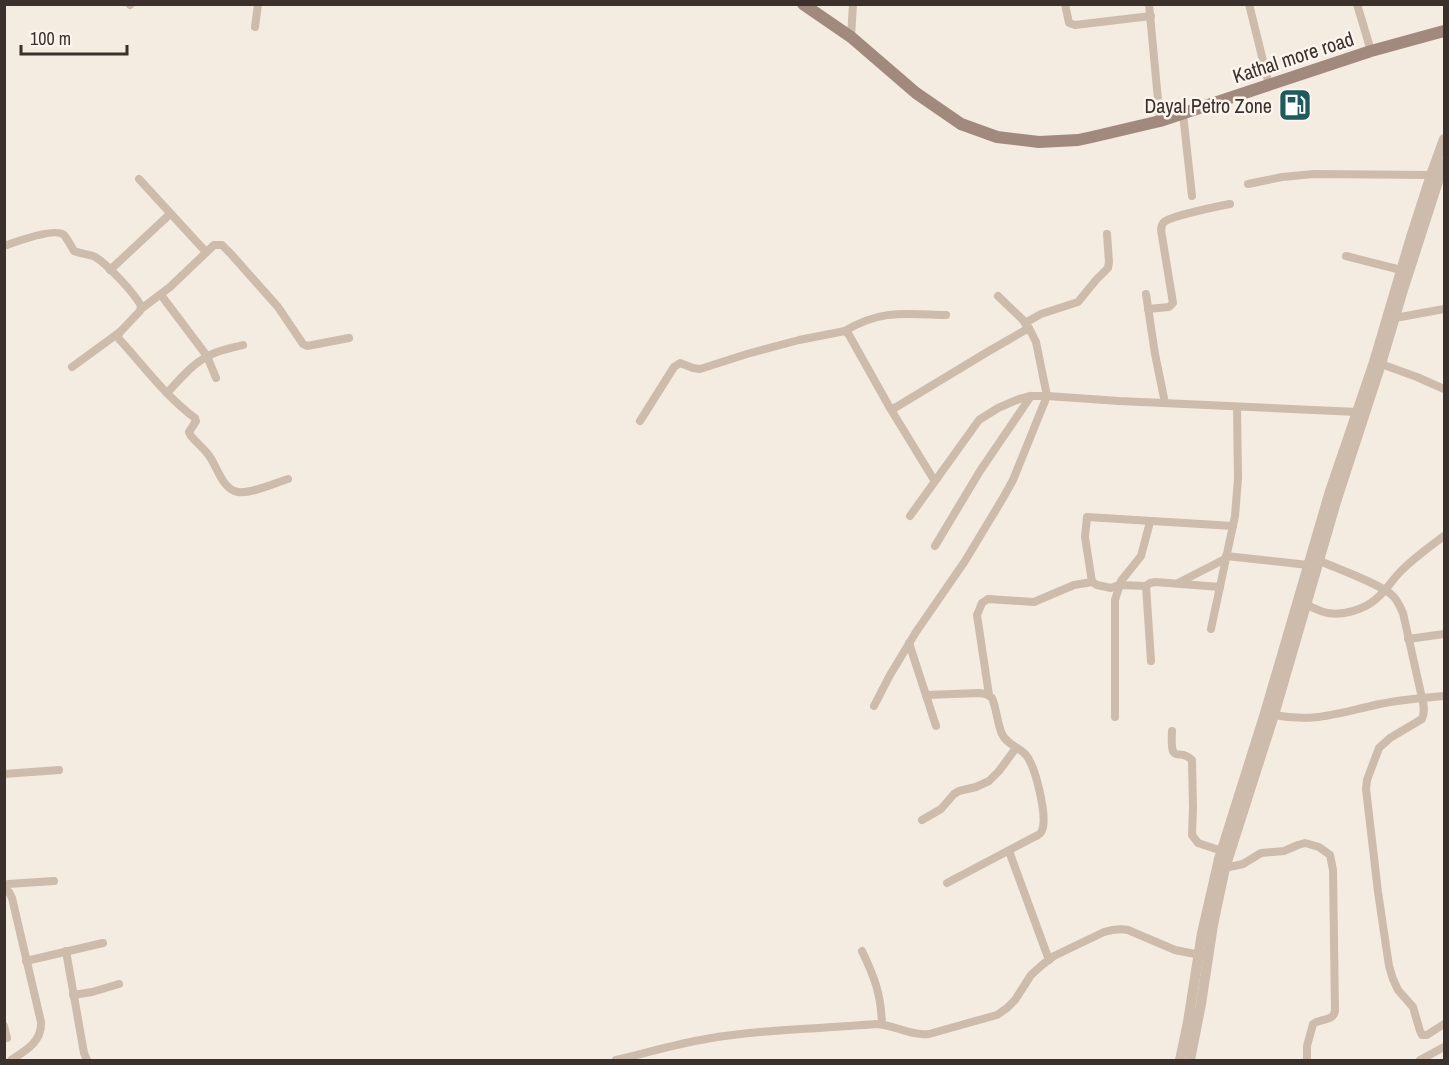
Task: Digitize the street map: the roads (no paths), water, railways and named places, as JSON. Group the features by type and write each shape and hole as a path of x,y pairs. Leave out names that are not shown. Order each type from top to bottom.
{"main road":[{"name":"Kathal more road","path":"803,4 850,37 916,93 961,124 997,137 1039,142 1078,140 1160,121 1371,51 1444,32"}],"street":[{"path":"255,27 258,4"},
{"path":"850,37 853,4"},
{"path":"1065,4 1069,23 1075,25 1151,16"},
{"path":"1149,4 1160,121"},
{"path":"1249,4 1269,85"},
{"path":"1357,4 1371,51"},
{"path":"1184,114 1192,196"},
{"path":"1190,1060 1225,868 1274,715 1336,502 1382,364 1435,184 1444,139"},
{"path":"1180,1060 1202,933 1216,870 1330,491 1358,412 1401,270 1444,163"},
{"path":"1248,184 1282,177 1314,174 1435,184"},
{"path":"139,179 206,252"},
{"path":"1148,309 1169,307 1173,303 1161,228 1163,223 1195,212 1230,204"},
{"path":"110,270 170,214"},
{"path":"4,246 35,236 64,234 74,251 93,256 110,270 139,302 141,309"},
{"path":"890,408 893,409 989,351 1041,314 1077,303 1108,268 1107,234"},
{"path":"72,367 120,332 141,309 161,295 214,245 219,244 231,254 278,307 303,345 349,338"},
{"path":"1346,256 1401,270"},
{"path":"1146,294 1165,404"},
{"path":"161,295 207,356 216,378"},
{"path":"874,706 909,643 965,561 1004,498 1047,396 1036,342 1027,326 998,296"},
{"path":"1395,318 1444,309"},
{"path":"640,421 674,367 679,363 700,369 799,340 845,331 864,321 888,314 946,315"},
{"path":"845,331 934,480"},
{"path":"120,332 118,336 120,340 180,407 195,418 196,421 189,432 191,436 210,455 222,480 232,490 246,492 288,479"},
{"path":"167,393 193,366 207,356 243,345"},
{"path":"1382,364 1444,390"},
{"path":"910,516 979,420 1013,401 1031,396 1358,412"},
{"path":"935,546 980,471 1031,396"},
{"path":"1211,629 1233,525 1238,479 1238,407"},
{"path":"1092,582 1085,537 1087,517 1233,525"},
{"path":"1115,717 1114,608 1119,585 1141,556 1150,522"},
{"path":"1307,605 1336,614 1370,604 1415,558 1444,536"},
{"path":"1176,584 1226,557 1308,565"},
{"path":"1320,561 1385,590 1394,596 1400,605 1424,714 1422,719 1390,738 1379,748 1366,789 1378,892 1392,980 1413,1006 1422,1035 1427,1035 1444,1024"},
{"path":"989,695 977,615 982,603 988,599 1034,602 1074,585 1092,582 1111,588 1119,585 1146,586 1155,582 1220,587"},
{"path":"1146,586 1151,661"},
{"path":"1408,639 1444,634"},
{"path":"909,643 936,726"},
{"path":"926,695 979,693 989,695 994,700 1000,731 1008,743 1024,752 1029,758 1037,777 1044,824 1040,834 947,883"},
{"path":"1274,715 1290,718 1323,717 1394,701 1444,696"},
{"path":"1172,731 1171,746 1174,753 1187,755 1192,760 1192,835 1198,843 1222,851"},
{"path":"922,820 941,809 959,791 989,781 1016,748"},
{"path":"4,774 59,770"},
{"path":"1225,868 1243,864 1261,853 1284,851 1305,843 1319,846 1330,855 1333,870 1335,1011 1332,1017 1313,1024 1307,1046 1307,1060"},
{"path":"1009,851 1049,960"},
{"path":"11,1060 33,1044 41,1030 12,898 4,887 8,884 54,881"},
{"path":"616,1060 718,1037 767,1032 882,1024 920,1035 929,1034 997,1015 1015,1000 1041,965 1104,932 1120,929 1136,933 1175,951 1200,955"},
{"path":"26,961 102,943"},
{"path":"66,951 87,1060"},
{"path":"862,951 881,998 882,1024"},
{"path":"74,995 119,984"},
{"path":"4,1026 7,1038"},
{"path":"1420,1060 1444,1047"}],"place":[{"name":"Dayal Petro Zone","path":"1295,105"}]}
